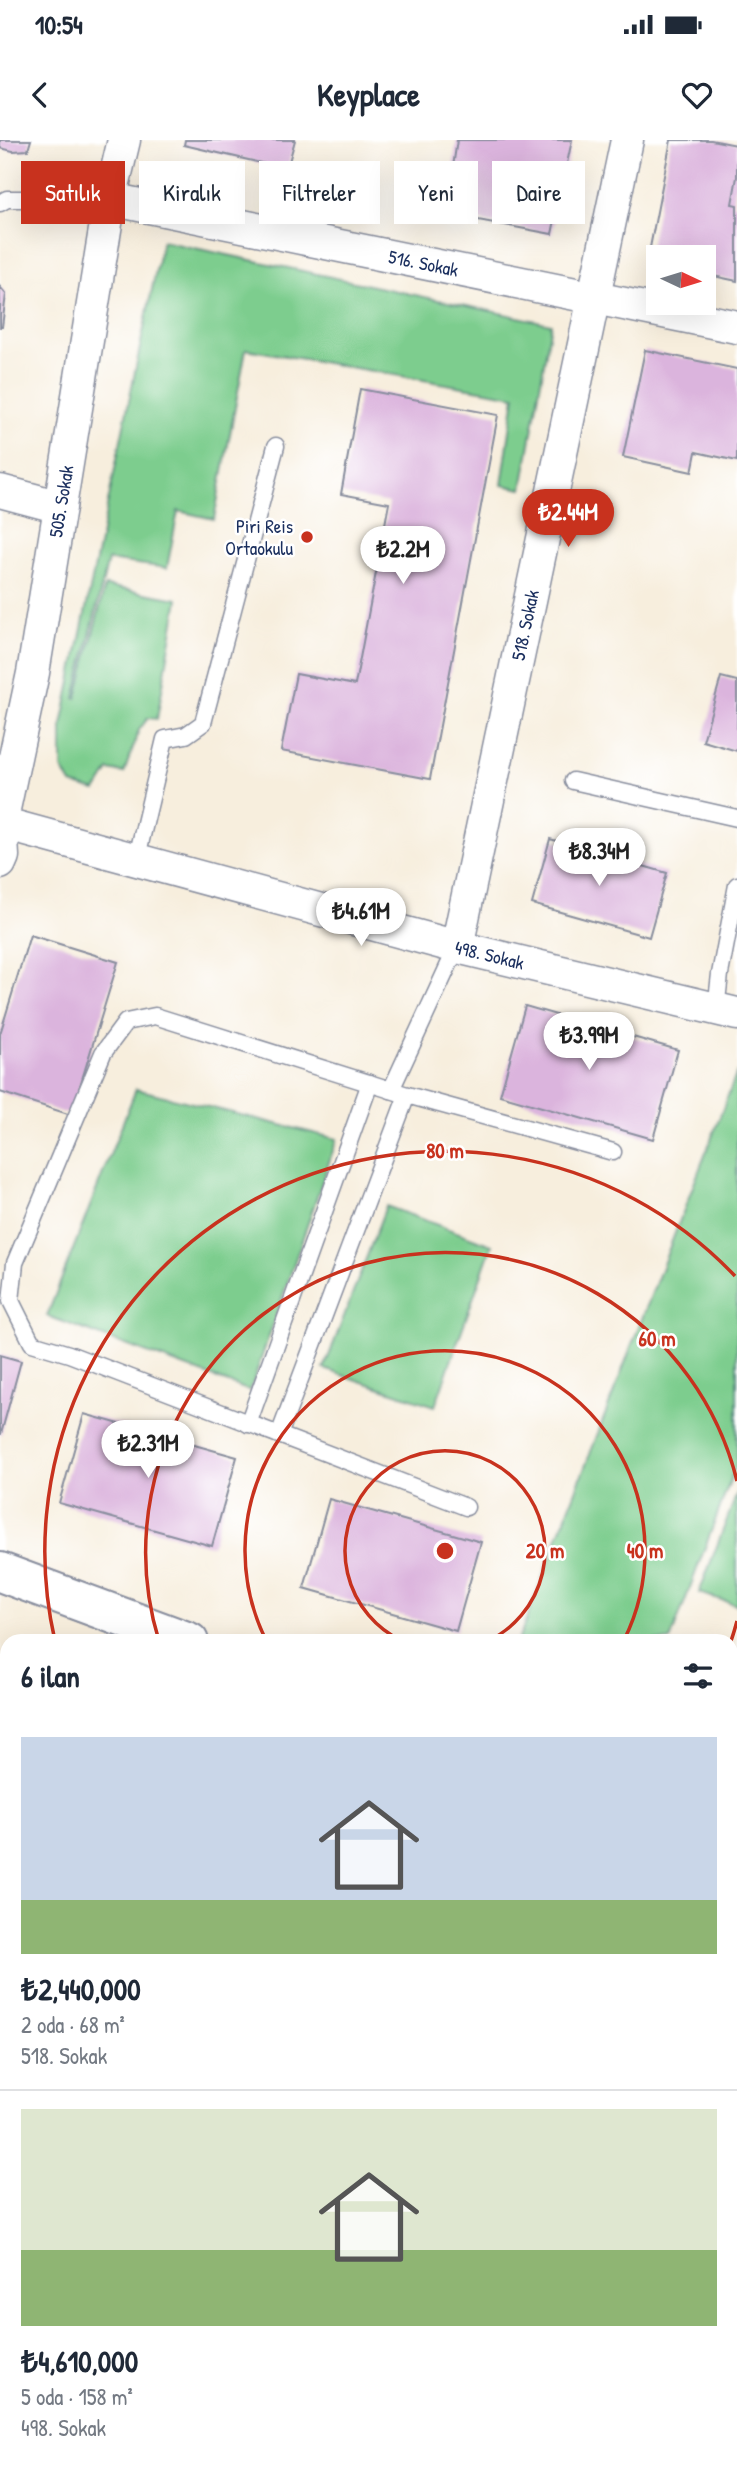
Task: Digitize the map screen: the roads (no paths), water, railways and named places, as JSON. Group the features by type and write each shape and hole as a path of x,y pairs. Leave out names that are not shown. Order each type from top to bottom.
{"street":[{"name":"505. Sokak","path":"119,161 124,140"},
{"name":"518. Sokak","path":"457,947 627,140"},
{"name":"516. Sokak","path":"125,202 737,327"},
{"name":"505. Sokak","path":"0,863 3,856 1,823 33,673 106,224"},
{"path":"0,491 60,507"},
{"name":"498. Sokak","path":"1,823 457,947 727,1012"},
{"path":"0,1572 167,1634"}],"lane":[{"path":"0,203 7,199 21,199"},
{"path":"136,861 166,739 186,735 203,723 276,446"},
{"path":"573,782 737,818"},
{"path":"727,1012 720,974 737,885"},
{"path":"391,1090 457,947"},
{"path":"466,1507 69,1354 32,1343 11,1301 15,1263 103,1053 126,1022 155,1016 407,1095 613,1152"},
{"path":"248,1424 370,1083"},
{"path":"279,1435 407,1095"}],"place":[{"name":"Piri Reis Ortaokulu","path":"307,537"}]}
